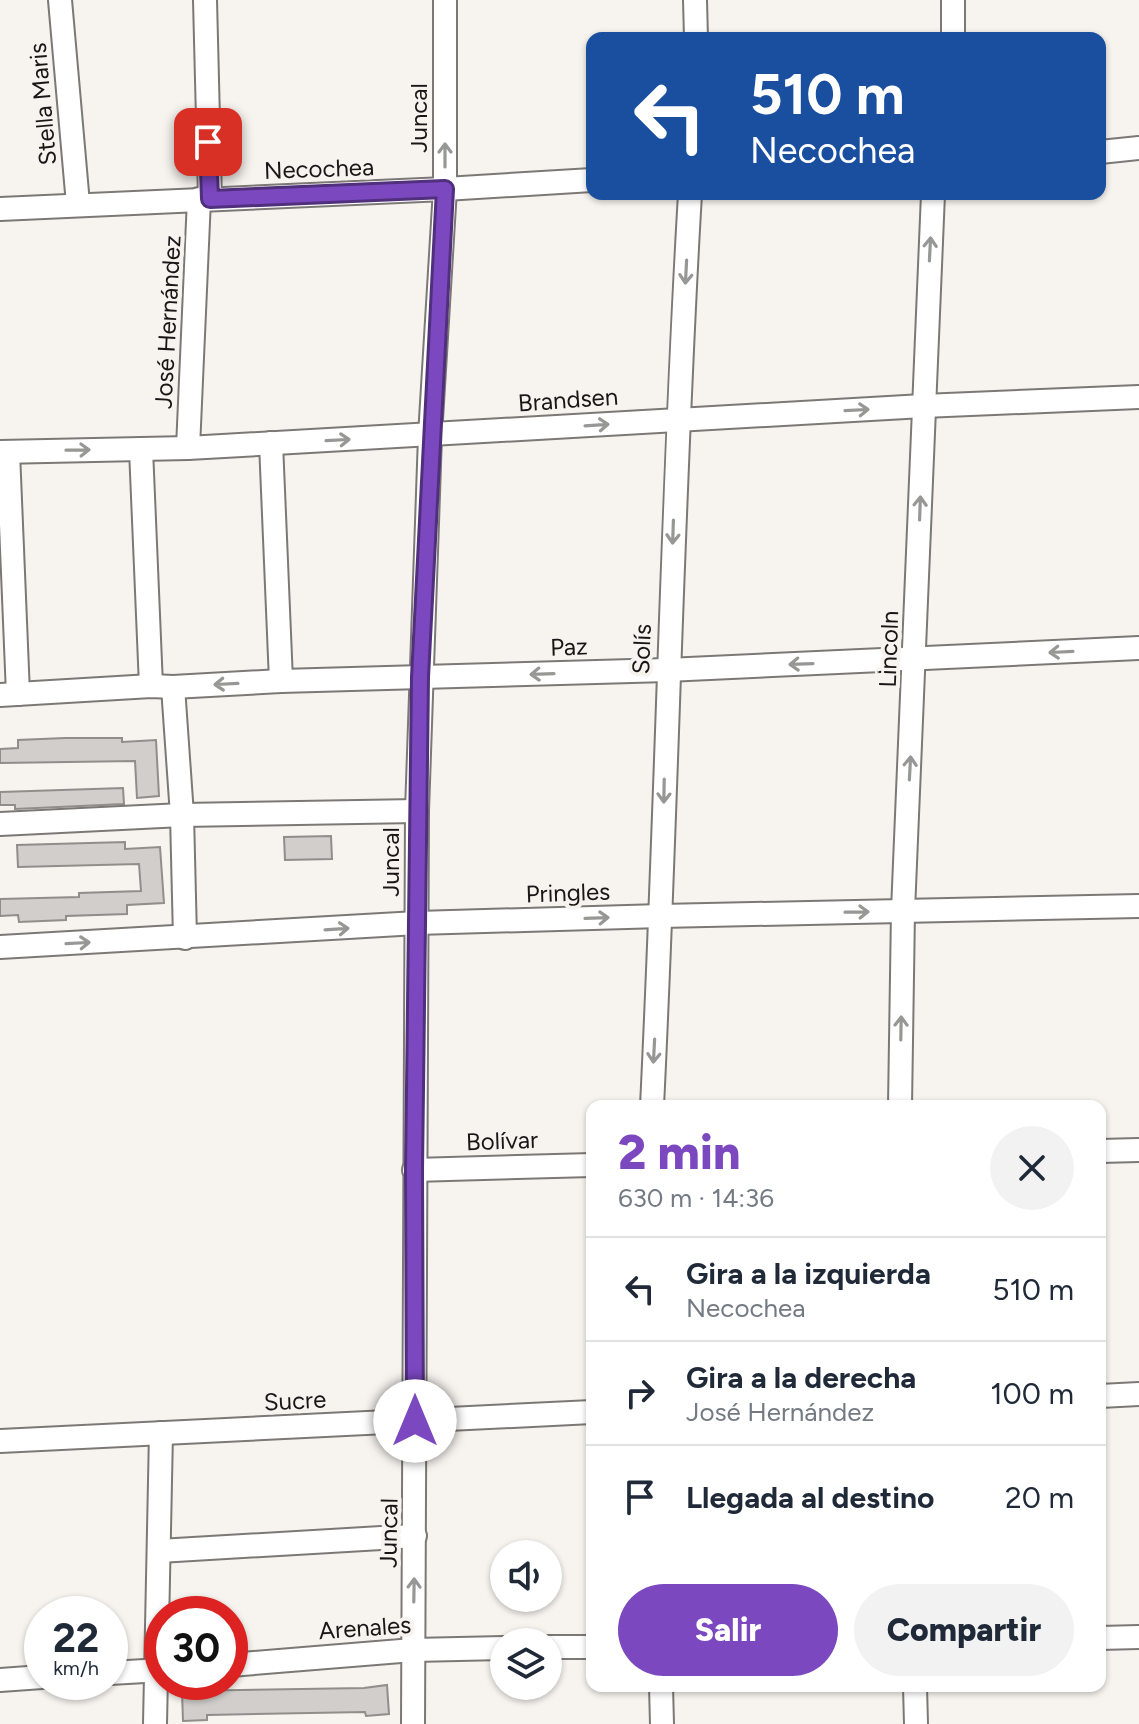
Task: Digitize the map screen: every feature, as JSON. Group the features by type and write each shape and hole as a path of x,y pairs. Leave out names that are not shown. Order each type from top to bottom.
{"street":[{"name":"Stella Maris","path":"60,0 78,204"},
{"name":"José Hernández","path":"188,448 204,199 205,0"},
{"name":"Juncal","path":"413,1724 417,811 430,436 445,189 445,0"},
{"path":"695,0 696,32"},
{"path":"953,0 953,32"},
{"path":"1106,151 1139,148"},
{"name":"Necochea","path":"0,209 586,180"},
{"name":"Solís","path":"652,1100 677,419 690,200"},
{"name":"Lincoln","path":"900,1100 903,911 933,200"},
{"name":"Brandsen","path":"4,452 188,448 677,419 1139,397"},
{"path":"271,443 281,681"},
{"path":"141,449 162,686 182,815 185,938"},
{"path":"4,452 9,694"},
{"name":"Paz","path":"9,694 281,681 915,660 1139,648"},
{"path":"0,824 182,815 417,811"},
{"name":"Pringles","path":"0,947 417,923 1139,906"},
{"path":"1106,1151 1139,1150"},
{"name":"Bolívar","path":"414,1170 586,1165"},
{"path":"1106,1396 1139,1394"},
{"name":"Sucre","path":"0,1441 586,1412"},
{"path":"159,1596 161,1433"},
{"path":"159,1551 415,1536"},
{"path":"1106,1638 1139,1637"},
{"path":"562,1647 586,1647"},
{"name":"Arenales","path":"248,1664 413,1650 490,1648"},
{"path":"0,1680 24,1678"},
{"path":"661,1692 662,1724"},
{"path":"915,1692 916,1724"},
{"path":"155,1724 156,1700"}],"building":[{"path":"122,738 122,742 156,740 159,796 137,798 135,761 0,763 0,749 18,748 18,740"},
{"path":"123,788 124,804 15,809 15,805 0,805 0,792"},
{"path":"331,836 332,859 285,860 284,837"},
{"path":"125,842 125,849 160,847 164,903 127,905 127,914 66,916 66,920 19,922 18,915 0,916 0,899 79,897 79,893 141,891 139,864 18,867 17,845"},
{"path":"387,1685 389,1714 207,1715 207,1720 183,1721 182,1700 248,1700 248,1690"}],"route":[{"path":"208,142 210,199 445,189 420,677 414,1170 415,1421"}]}
